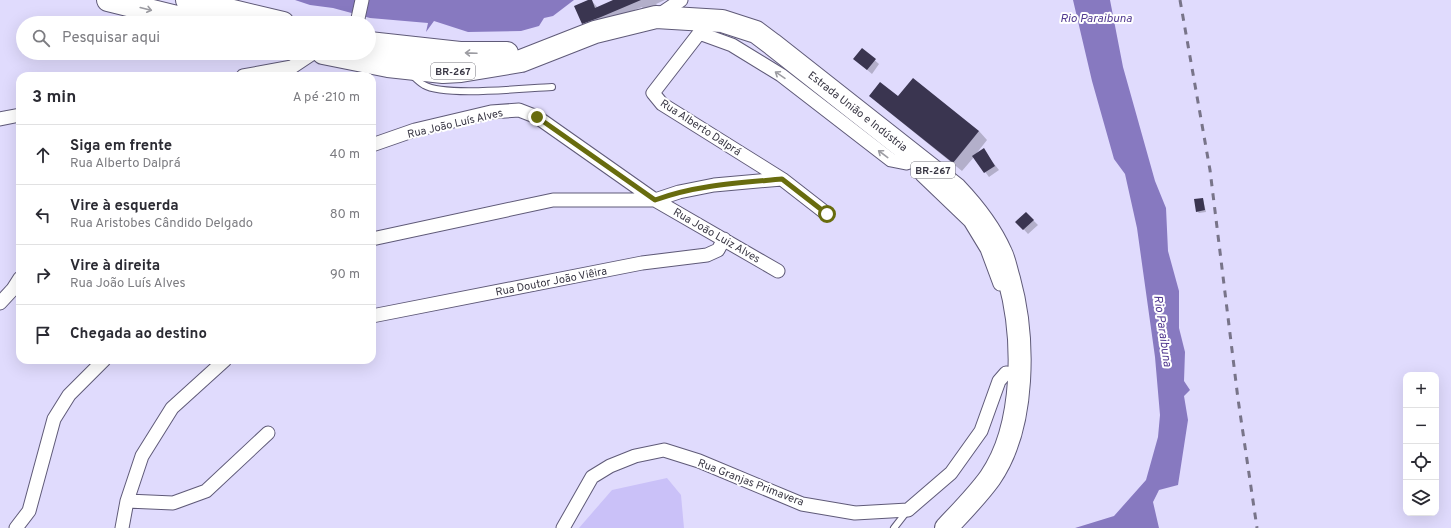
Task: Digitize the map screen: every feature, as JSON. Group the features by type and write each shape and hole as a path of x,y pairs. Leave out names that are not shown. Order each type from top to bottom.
{"highway":[{"path":"108,0 173,16"},
{"path":"187,0 253,16"},
{"name":"Estrada União e Indústria","path":"579,39 622,24 656,16 705,26 722,21 756,32 919,159 958,200 975,210 991,232 1002,255 1016,306 1019,371 1015,410 1006,444 990,478 946,528"},
{"name":"BR-267","path":"376,44 452,52 515,53 579,39"},
{"name":"BR-267","path":"367,60 404,68 443,72 483,68 521,61 579,39"}],"street":[{"path":"359,16 362,0"},
{"path":"656,16 681,0"},
{"name":"Rua Alberto Dalprá","path":"705,26 653,94 662,104 782,179 827,214"},
{"path":"264,72 292,67 302,60"},
{"name":"Rua João Luís Alves","path":"376,144 415,130 491,112 519,110 537,117 655,200"},
{"path":"0,118 16,116"},
{"path":"376,238 552,200 655,200 680,192 714,185 782,179"},
{"name":"Rua Joāo Luiz Alves","path":"655,200 778,271"},
{"name":"Rua Doutor João Viêira","path":"376,315 642,263 707,255 718,250 724,239"},
{"path":"0,303 16,284"},
{"path":"16,528 29,511 54,419 69,395 101,364"},
{"path":"122,528 127,501 142,456 172,408 221,364"},
{"path":"908,510 951,473 981,431 1000,381 1006,373 1014,374 1019,371"},
{"path":"127,501 173,504 206,491 268,433"},
{"name":"Rua Granjas Primavera","path":"563,528 592,478 610,466 635,456 664,450 699,461 802,504 855,513 908,510"}],"lane":[{"path":"404,68 425,86 443,90 480,91 552,87"},
{"path":"894,528 908,510"}],"shaded area":[{"path":"667,478 681,495 684,528 579,528 612,490"}],"water":[{"path":"295,0 574,0 553,16 544,18 539,26 521,31 468,32 434,21 426,32 428,23 376,19 376,16 363,16 333,8 310,5"},
{"name":"Rio Paraibuna","path":"1073,0 1110,0 1123,67 1155,181 1166,208 1168,251 1179,291 1179,328 1185,352 1184,381 1190,390 1184,396 1188,420 1178,485 1159,490 1153,502 1159,528 1075,528 1114,516 1146,480 1158,437 1160,415 1155,357 1137,228 1125,174 1114,159 1092,81"}],"building":[{"path":"588,0 592,0 595,8 613,0 641,0 582,24 574,6"},
{"path":"862,48 876,59 867,70 853,59"},
{"path":"913,78 979,131 953,163 869,96 880,82 898,96"},
{"path":"984,148 995,166 984,173 972,156"},
{"path":"1203,198 1205,210 1196,212 1194,199"},
{"path":"1026,212 1034,220 1023,230 1015,222"}],"railway":[{"path":"1180,0 1210,170 1238,399 1257,528"}],"route":[{"path":"537,117 655,200 680,192 714,185 782,179 827,214"}]}
